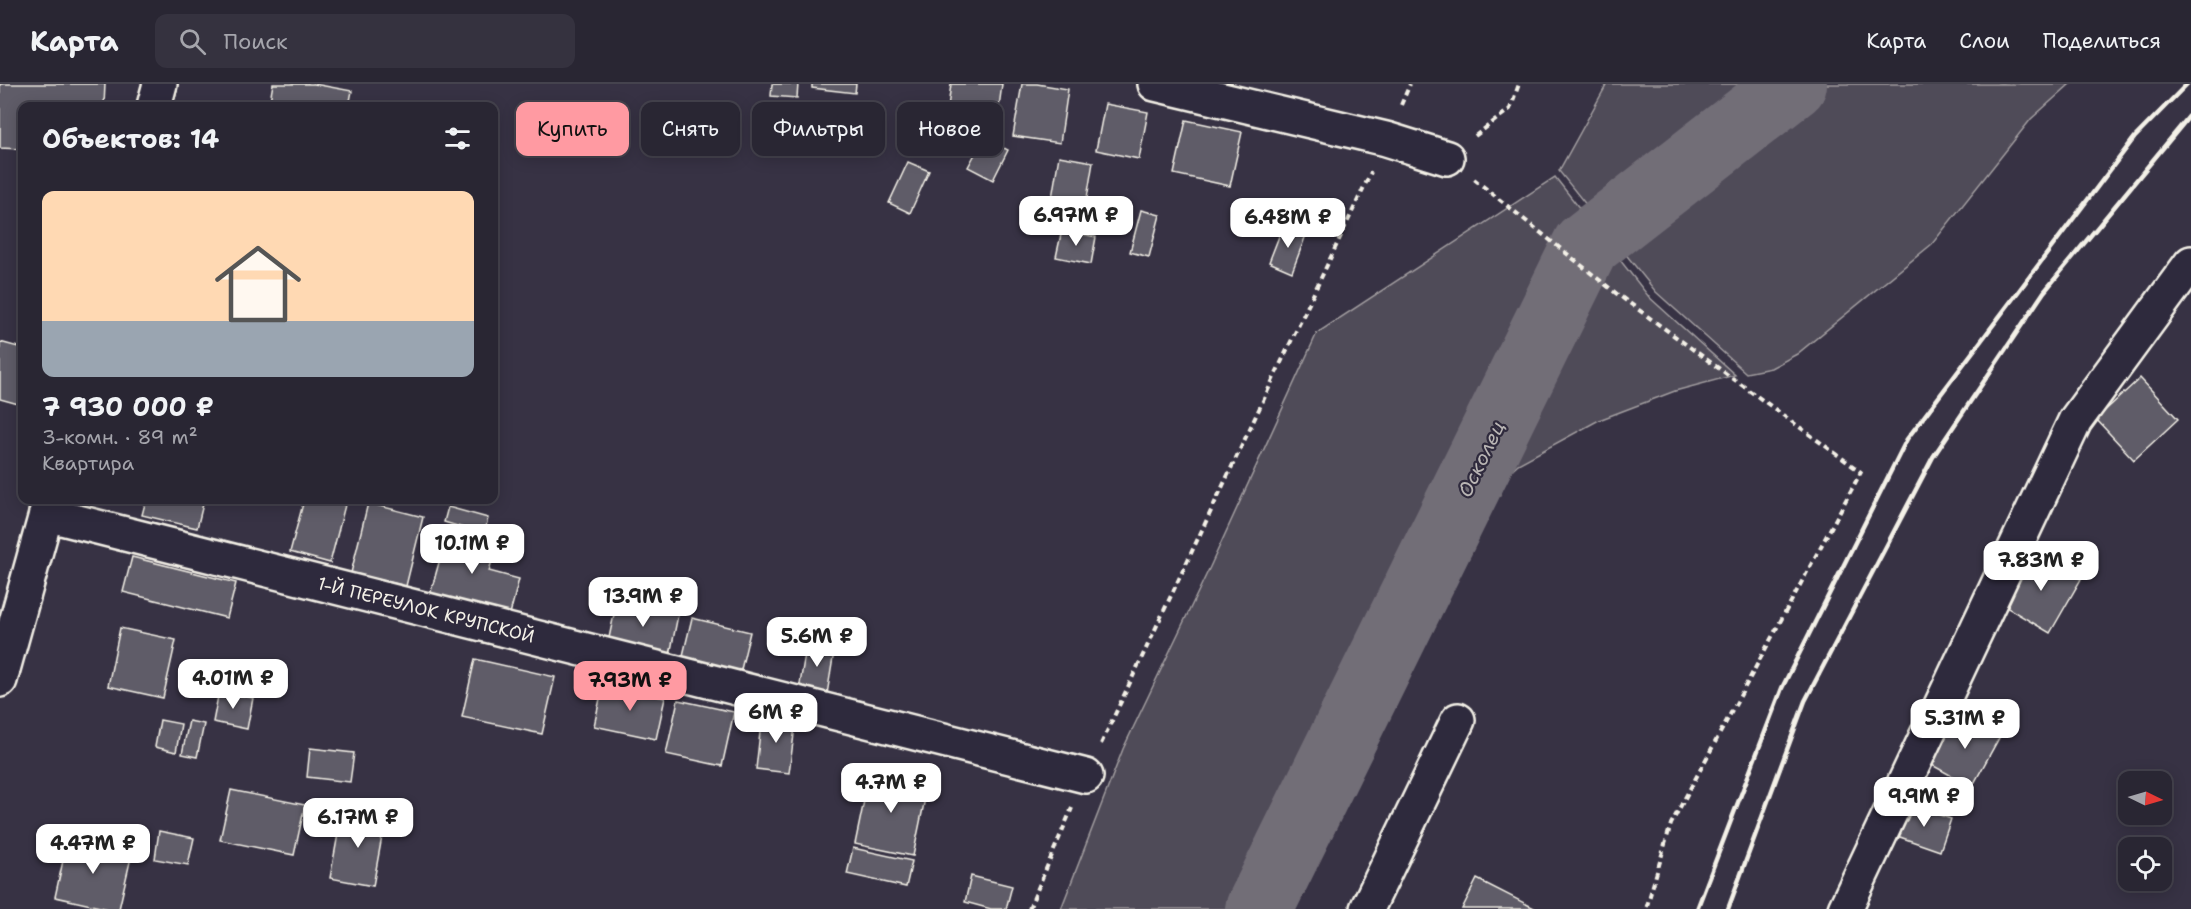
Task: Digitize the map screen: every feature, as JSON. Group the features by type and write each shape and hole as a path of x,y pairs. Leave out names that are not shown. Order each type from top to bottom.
{"street":[{"path":"155,102 160,84"},
{"path":"1155,84 1386,140 1447,158"},
{"path":"1845,909 2075,421 2191,262"},
{"path":"0,680 48,507"},
{"name":"1-Й ПЕРЕУЛОК КРУПСКОЙ","path":"48,507 1086,777"},
{"path":"1367,909 1458,720"}],"path":[{"path":"1029,909 1086,777 1386,140 1410,84"},
{"path":"1519,84 1510,109 1447,158 1617,294 1861,472 1671,824 1646,909"}],"shaded area":[{"path":"1607,84 2070,84 2031,119 1932,244 1797,354 1771,368 1746,373 1656,292 1559,171"},
{"path":"1555,177 1649,297 1735,375 1675,391 1599,420 1518,464 1471,508 1430,567 1366,718 1297,866 1281,909 1061,909 1123,749 1210,567 1317,333"}],"building":[{"path":"0,84 105,84 104,102 18,102 18,149 0,148"},
{"path":"273,84 314,84 352,91 350,102 270,102"},
{"path":"772,84 798,84 797,98 771,96"},
{"path":"812,84 856,84 855,93 812,88"},
{"path":"951,84 1002,84 1000,102 949,102"},
{"path":"1022,84 1068,89 1060,143 1013,136"},
{"path":"1105,104 1148,112 1139,159 1096,150"},
{"path":"1186,120 1242,132 1230,186 1174,174"},
{"path":"1003,148 1008,150 993,180 968,167 974,156 1003,156"},
{"path":"1059,156 1093,162 1086,204 1052,198"},
{"path":"908,162 929,171 910,213 889,203"},
{"path":"1141,210 1160,215 1149,257 1130,252"},
{"path":"1283,226 1306,235 1292,272 1269,262"},
{"path":"1062,230 1096,237 1091,264 1056,257"},
{"path":"0,342 18,347 18,404 0,399"},
{"path":"2140,378 2178,419 2134,460 2096,419"},
{"path":"145,504 203,504 197,528 142,515"},
{"path":"303,504 345,505 330,563 290,552"},
{"path":"368,504 423,517 406,586 351,573"},
{"path":"448,507 488,518 484,534 444,522"},
{"path":"448,530 497,543 489,571 519,579 510,614 480,605 479,609 430,595"},
{"path":"2032,551 2081,579 2050,633 2001,604"},
{"path":"132,557 236,583 227,618 123,592"},
{"path":"618,596 679,610 669,660 607,647"},
{"path":"692,618 750,632 738,682 680,668"},
{"path":"120,628 176,640 163,698 108,686"},
{"path":"807,642 835,646 827,694 799,690"},
{"path":"475,659 555,677 542,734 462,717"},
{"path":"603,685 665,698 656,739 594,726"},
{"path":"219,691 253,698 247,729 213,722"},
{"path":"678,700 734,712 722,766 666,754"},
{"path":"1959,713 2000,736 1972,787 1930,764"},
{"path":"762,714 796,719 789,773 756,769"},
{"path":"160,720 181,724 176,752 155,747"},
{"path":"189,721 204,724 197,757 182,754"},
{"path":"310,748 354,753 350,782 307,777"},
{"path":"870,772 928,784 913,856 855,844"},
{"path":"231,790 305,805 294,855 220,840"},
{"path":"1908,804 1951,819 1940,851 1897,836"},
{"path":"342,812 385,820 373,886 330,878"},
{"path":"159,831 194,838 188,865 155,859"},
{"path":"68,838 132,853 119,909 109,909 55,897"},
{"path":"853,848 912,861 906,887 847,874"},
{"path":"971,876 1012,886 1006,909 991,909 965,902"},
{"path":"1477,879 1536,909 1462,909"}],"waterway":[{"name":"Осколец","path":"1259,909 1586,245 1793,84"}],"railway":[{"path":"1697,909 1782,688 1907,439 2135,137 2187,84"},
{"path":"1728,909 1805,701 1933,457 2044,292 2191,114"}]}
